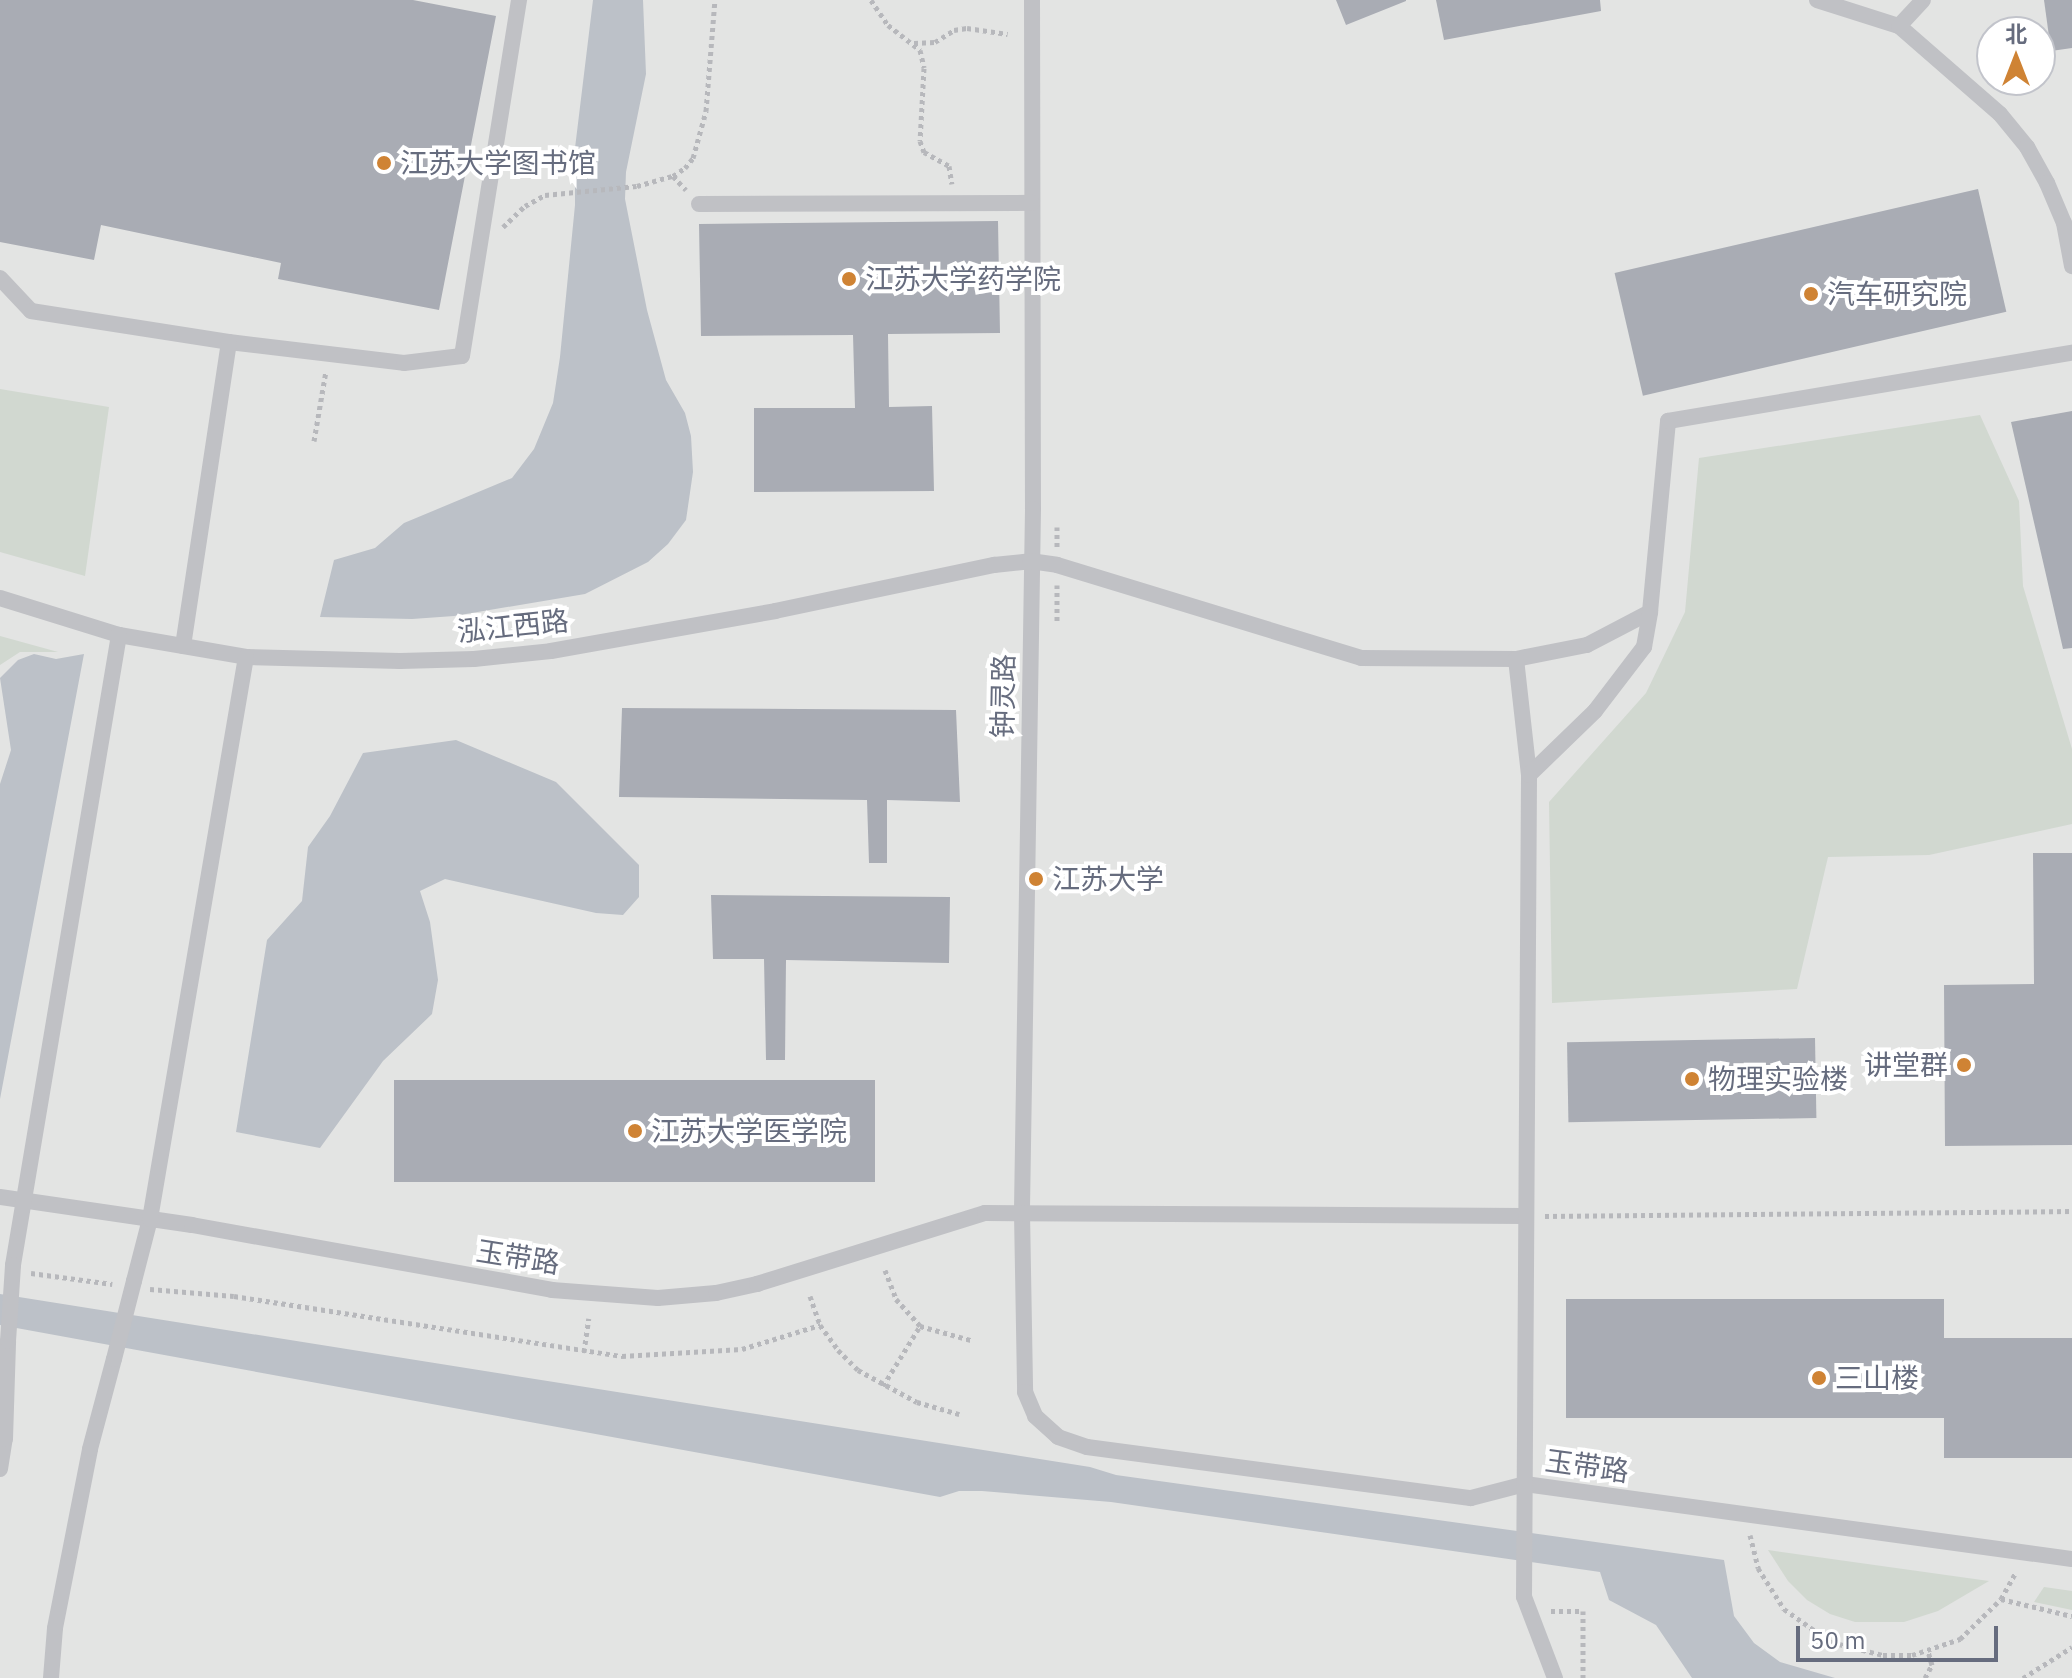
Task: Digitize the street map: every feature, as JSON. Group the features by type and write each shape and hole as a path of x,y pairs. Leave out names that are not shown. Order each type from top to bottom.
{"lane":[{"path":"0,278 31,311 229,342 404,363 462,356 519,0"},
{"name":"钟灵路","path":"1025,1392 1022,1213 1030,561 1032,0"},
{"path":"1817,0 1899,26 2000,114 2027,147 2064,223 2072,266"},
{"path":"1899,26 1923,0"},
{"path":"699,204 1032,203"},
{"path":"183,646 229,342"},
{"path":"1529,775 1595,711 1644,647 1668,421 2072,353"},
{"name":"泓江西路","path":"0,598 119,635 246,657 400,661 551,651 775,611 994,565 1030,561 1057,565 1361,658 1516,659 1587,645 1650,612"},
{"path":"0,1469 5,1439 8,1341 22,1201 119,635"},
{"path":"51,1678 55,1628 90,1449 150,1219 246,657"},
{"path":"1516,659 1529,775 1524,1597 1555,1678"},
{"name":"玉带路","path":"0,1197 150,1219 552,1290 658,1298 716,1293 757,1284 985,1213 1525,1216"},
{"name":"玉带路","path":"1025,1392 1035,1416 1058,1437 1087,1447 1471,1498 1525,1484 2072,1559"}],"path":[{"path":"483,233 501,228 535,199 560,193 637,186 673,176 693,158 706,111 715,0"},
{"path":"871,0 888,25 914,43 924,68 920,141 924,152 949,166 952,204"},
{"path":"914,43 935,42 954,30 967,28 1008,34"},
{"path":"314,441 328,354"},
{"path":"1525,1216 2072,1211"},
{"path":"14,1268 234,1296 584,1352 669,1355 730,1350 788,1337 820,1325"},
{"path":"885,1270 896,1299 920,1326 971,1340"},
{"path":"810,1296 820,1325 838,1350 883,1386 917,1402 959,1414"},
{"path":"584,1352 589,1318"},
{"path":"883,1386 920,1326"},
{"path":"1747,1514 1751,1542 1764,1579 1784,1609 1831,1642 1857,1651 1912,1655 1960,1639 2001,1599 2026,1553"},
{"path":"2001,1599 2072,1616"},
{"path":"1529,1611 1583,1611 1583,1678"},
{"path":"2023,1678 2072,1647"},
{"path":"1928,1651 1930,1677"}],"shaded area":[{"name":"江苏大学","path":"0,0 2072,0 2072,1678 0,1678"},
{"path":"593,0 643,0 646,74 626,172 625,199 647,310 666,380 685,413 691,436 693,472 686,520 668,544 648,562 585,594 454,616 412,619 320,617 334,560 375,548 404,523 512,478 534,449 553,403 560,357 575,205 575,148"},
{"path":"0,389 109,407 85,576 0,552"},
{"path":"1980,415 2019,501 2023,586 2072,749 2072,824 1929,855 1828,857 1797,989 1552,1003 1549,802 1646,693 1685,612 1699,458"},
{"path":"0,636 58,652 20,652 0,665"},
{"path":"34,654 56,659 84,654 0,1099 0,784 11,750 0,678 18,660"},
{"path":"456,740 556,782 639,865 639,897 623,915 596,913 445,879 420,891 430,922 438,980 432,1014 383,1061 320,1148 236,1132 267,940 302,901 308,847 330,816 363,753"},
{"path":"0,1294 1090,1467 1116,1475 1724,1560 1734,1616 1754,1643 1780,1662 1835,1678 1692,1678 1656,1625 1609,1600 1600,1572 1111,1502 982,1491 959,1491 940,1497 0,1325"},
{"path":"1768,1550 1989,1581 1938,1611 1904,1622 1855,1622 1830,1614 1807,1600 1788,1581"},
{"path":"2044,1587 2072,1591 2072,1610 2034,1602"}],"building":[{"name":"江苏大学图书馆","path":"0,0 413,0 496,16 439,310 278,279 281,263 101,225 94,260 0,242"},
{"path":"1336,0 1406,0 1406,1 1346,25"},
{"path":"1436,0 1600,0 1601,11 1444,40"},
{"path":"2044,0 2072,0 2072,48 2056,50 2056,16 2046,16"},
{"name":"汽车研究院","path":"1978,189 2006,312 1643,396 1615,273"},
{"name":"江苏大学药学院","path":"998,221 1000,333 888,334 889,407 932,406 934,491 754,492 754,408 855,408 853,335 701,336 699,224"},
{"path":"2072,411 2072,648 2063,649 2011,422"},
{"path":"622,708 956,710 960,802 887,800 887,863 869,863 867,800 619,797"},
{"name":"讲堂群","path":"2033,853 2072,853 2072,1145 1945,1146 1944,985 2034,984"},
{"path":"711,895 950,897 949,963 786,960 785,1060 766,1060 764,959 713,959"},
{"name":"物理实验楼","path":"1815,1038 1816,1118 1568,1122 1567,1042"},
{"name":"江苏大学医学院","path":"394,1080 875,1080 875,1182 394,1182"},
{"name":"三山楼","path":"1566,1299 1944,1299 1944,1338 2072,1338 2072,1458 1944,1458 1944,1418 1566,1418"}],"place":[{"name":"江苏大学图书馆","path":"384,163"},
{"name":"江苏大学药学院","path":"849,279"},
{"name":"汽车研究院","path":"1811,294"},
{"name":"江苏大学","path":"1036,879"},
{"name":"讲堂群","path":"1964,1065"},
{"name":"物理实验楼","path":"1692,1079"},
{"name":"江苏大学医学院","path":"635,1131"},
{"name":"三山楼","path":"1819,1378"}]}
